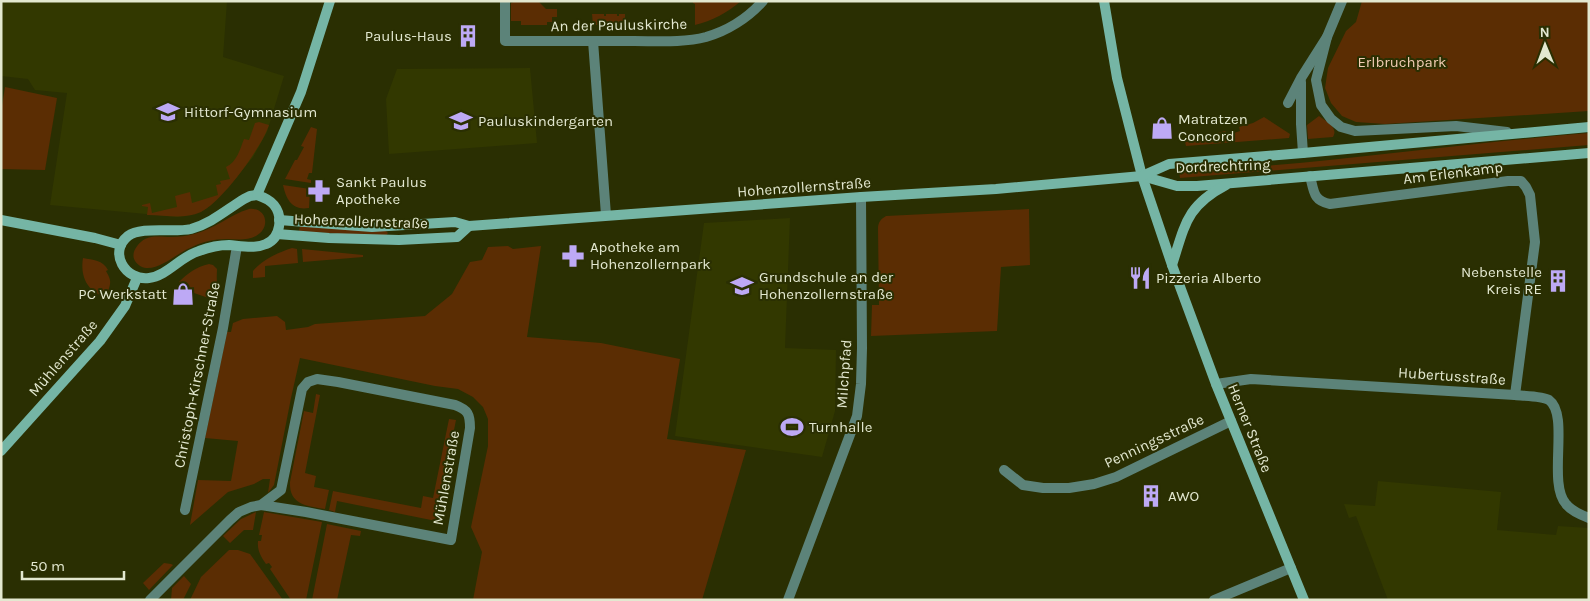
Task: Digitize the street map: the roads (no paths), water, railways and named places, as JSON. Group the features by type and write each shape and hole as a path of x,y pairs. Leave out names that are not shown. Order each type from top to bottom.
{"main road":[{"path":"137,278 125,270 121,263 121,245 131,233 147,230 182,230 207,224 244,199 250,196 257,196 301,92 330,1"},
{"name":"Herner Straße","path":"1104,1 1118,78 1142,176 1172,265 1216,384 1304,600"},
{"name":"Dordrechtring","path":"1142,176 1168,164 1303,154 1589,127"},
{"name":"Dordrechtring","path":"1142,176 1177,186 1589,153"},
{"name":"Hohenzollernstraße","path":"279,220 372,227 455,222 469,226 861,197 996,190 1142,176"},
{"path":"1172,265 1185,222 1202,200 1231,183"},
{"name":"Hohenzollernstraße","path":"137,278 159,276 185,256 201,250 226,245 256,247 266,244 277,234 279,214 273,204 257,196"},
{"path":"1,220 95,238 121,245"},
{"name":"Hohenzollernstraße","path":"277,234 399,240 457,237 469,226"},
{"name":"Mühlenstraße","path":"1,450 100,340 125,306 137,278"}],"street":[{"name":"An der Pauluskirche","path":"505,1 505,41 679,40 704,38 717,34 752,14 763,1"},
{"path":"1288,103 1301,78 1327,37 1342,1"},
{"name":"Dordrechtring","path":"1327,37 1316,80 1321,105 1331,119 1341,127 1355,131 1456,126 1512,133"},
{"path":"593,41 606,215"},
{"path":"1301,78 1303,154"},
{"name":"Am Erlenkamp","path":"1310,176 1316,197 1320,202 1330,204 1508,181 1521,182 1526,187 1530,195 1535,242 1515,395"},
{"name":"Milchpfad","path":"788,600 856,416 861,384 862,357 861,197"},
{"name":"Christoph-Kirschner-Straße","path":"185,510 223,328 237,246"},
{"name":"Mühlenstraße","path":"150,600 239,512 251,507 262,506 306,512 451,540 470,428 470,416 464,408 455,405 338,382 317,379 308,382 302,388 281,490 262,506"},
{"name":"Hubertusstraße","path":"1216,384 1251,379 1515,395 1548,399 1556,406 1558,420 1558,469 1561,496 1566,504 1589,518"},
{"name":"Penningsstraße","path":"1004,470 1023,485 1043,488 1069,488 1094,484 1116,477 1231,421"},
{"path":"1214,600 1291,568"}],"place":[{"name":"Paulus-Haus","path":"468,36"},
{"name":"Hittorf-Gymnasium","path":"168,112"},
{"name":"Pauluskindergarten","path":"461,121"},
{"name":"Matratzen Concord","path":"1162,128"},
{"name":"Sankt Paulus Apotheke","path":"319,191"},
{"name":"Apotheke am Hohenzollernpark","path":"573,256"},
{"name":"Pizzeria Alberto","path":"1140,278"},
{"name":"Nebenstelle Kreis RE","path":"1558,281"},
{"name":"Grundschule an der Hohenzollernstraße","path":"742,286"},
{"name":"PC Werkstatt","path":"183,294"},
{"name":"Turnhalle","path":"792,427"},
{"name":"AWO","path":"1151,496"}],"park label":[{"name":"Erlbruchpark","path":"1402,62"}]}
